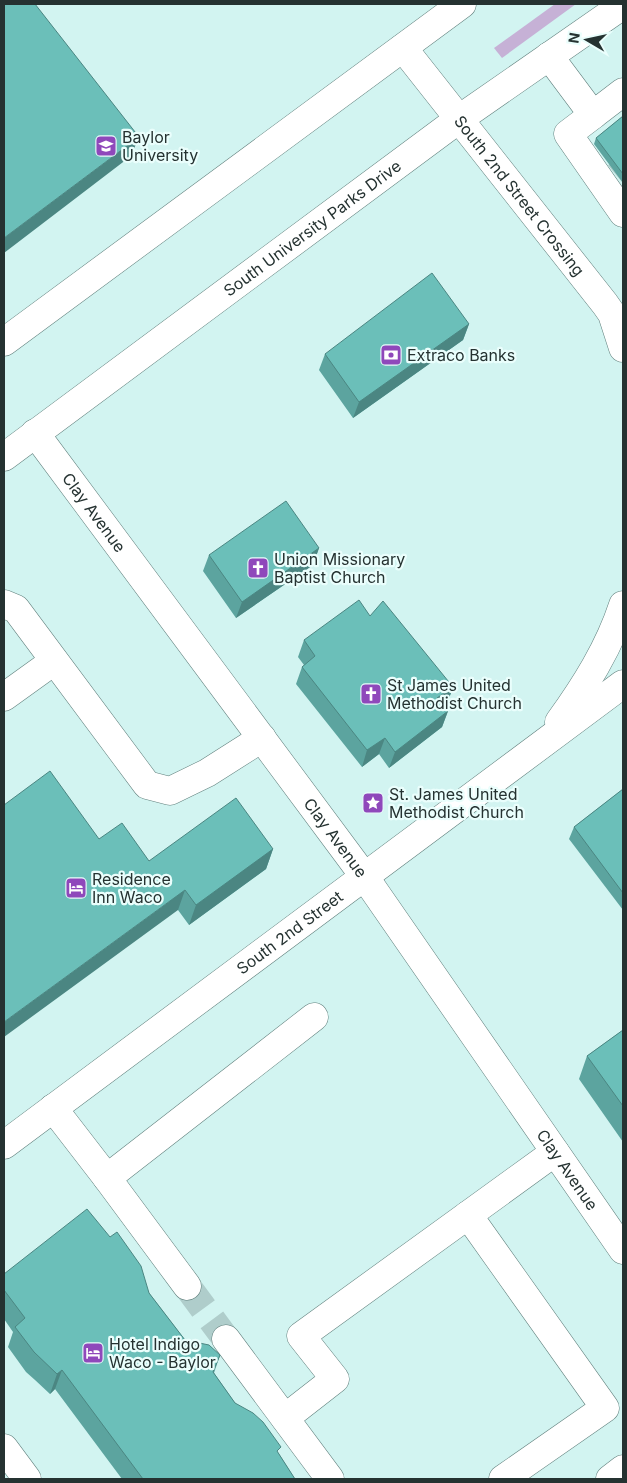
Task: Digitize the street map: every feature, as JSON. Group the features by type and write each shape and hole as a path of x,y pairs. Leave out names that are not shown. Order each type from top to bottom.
{"street":[{"path":"4,342 462,4"},
{"name":"South University Parks Drive","path":"4,457 459,119 623,5"},
{"name":"South 2nd Street Crossing","path":"403,48 618,322 623,348"},
{"path":"549,56 593,115"},
{"path":"623,92 568,134 610,181 623,213"},
{"name":"Clay Avenue","path":"35,434 364,876 623,1250"},
{"path":"4,604 16,609 147,785 170,791 207,773 262,738"},
{"path":"541,745 582,691 617,625 623,605"},
{"path":"4,697 54,661"},
{"name":"South 2nd Street","path":"4,1145 541,745 618,698"},
{"path":"107,1178 314,1017"},
{"path":"53,1108 187,1286"},
{"path":"285,1418 335,1379 301,1336 555,1152"},
{"path":"468,1215 605,1408 503,1479"},
{"path":"226,1339 330,1479"},
{"path":"4,1448 27,1479"},
{"path":"610,1479 623,1470"}],"shaded area":[{"path":"555,4 576,4 502,58 494,48"}],"building":[{"path":"4,4 35,4 139,137 4,238"},
{"path":"623,116 623,174 596,138"},
{"name":"Extraco Banks","path":"432,273 469,324 359,402 325,354"},
{"name":"Union Missionary Baptist Church","path":"286,501 319,548 242,602 209,555"},
{"name":"St James United Methodist Church","path":"359,600 370,616 383,601 453,687 437,698 448,711 395,752 385,738 367,750 302,667 315,656 304,640"},
{"name":"Residence Inn Waco","path":"50,771 99,839 122,823 149,861 236,798 273,849 196,905 185,890 4,1022 4,805"},
{"path":"623,789 623,893 574,827"},
{"path":"623,1030 623,1106 587,1056"},
{"name":"Hotel Indigo Waco - Baylor","path":"87,1209 110,1237 117,1232 141,1266 149,1293 185,1340 209,1345 220,1355 213,1372 235,1403 253,1413 263,1422 281,1447 277,1451 295,1479 143,1479 62,1370 57,1374 34,1352 15,1327 25,1318 4,1290 4,1274"}],"tunnel":[{"path":"617,176 623,171"},
{"path":"187,1286 226,1339"}],"place":[{"name":"Baylor University","path":"106,146"},
{"name":"Extraco Banks","path":"391,355"},
{"name":"Union Missionary Baptist Church","path":"258,568"},
{"name":"St James United Methodist Church","path":"371,694"},
{"name":"St. James United Methodist Church","path":"373,803"},
{"name":"Residence Inn Waco","path":"76,888"},
{"name":"Hotel Indigo Waco - Baylor","path":"93,1353"}]}
